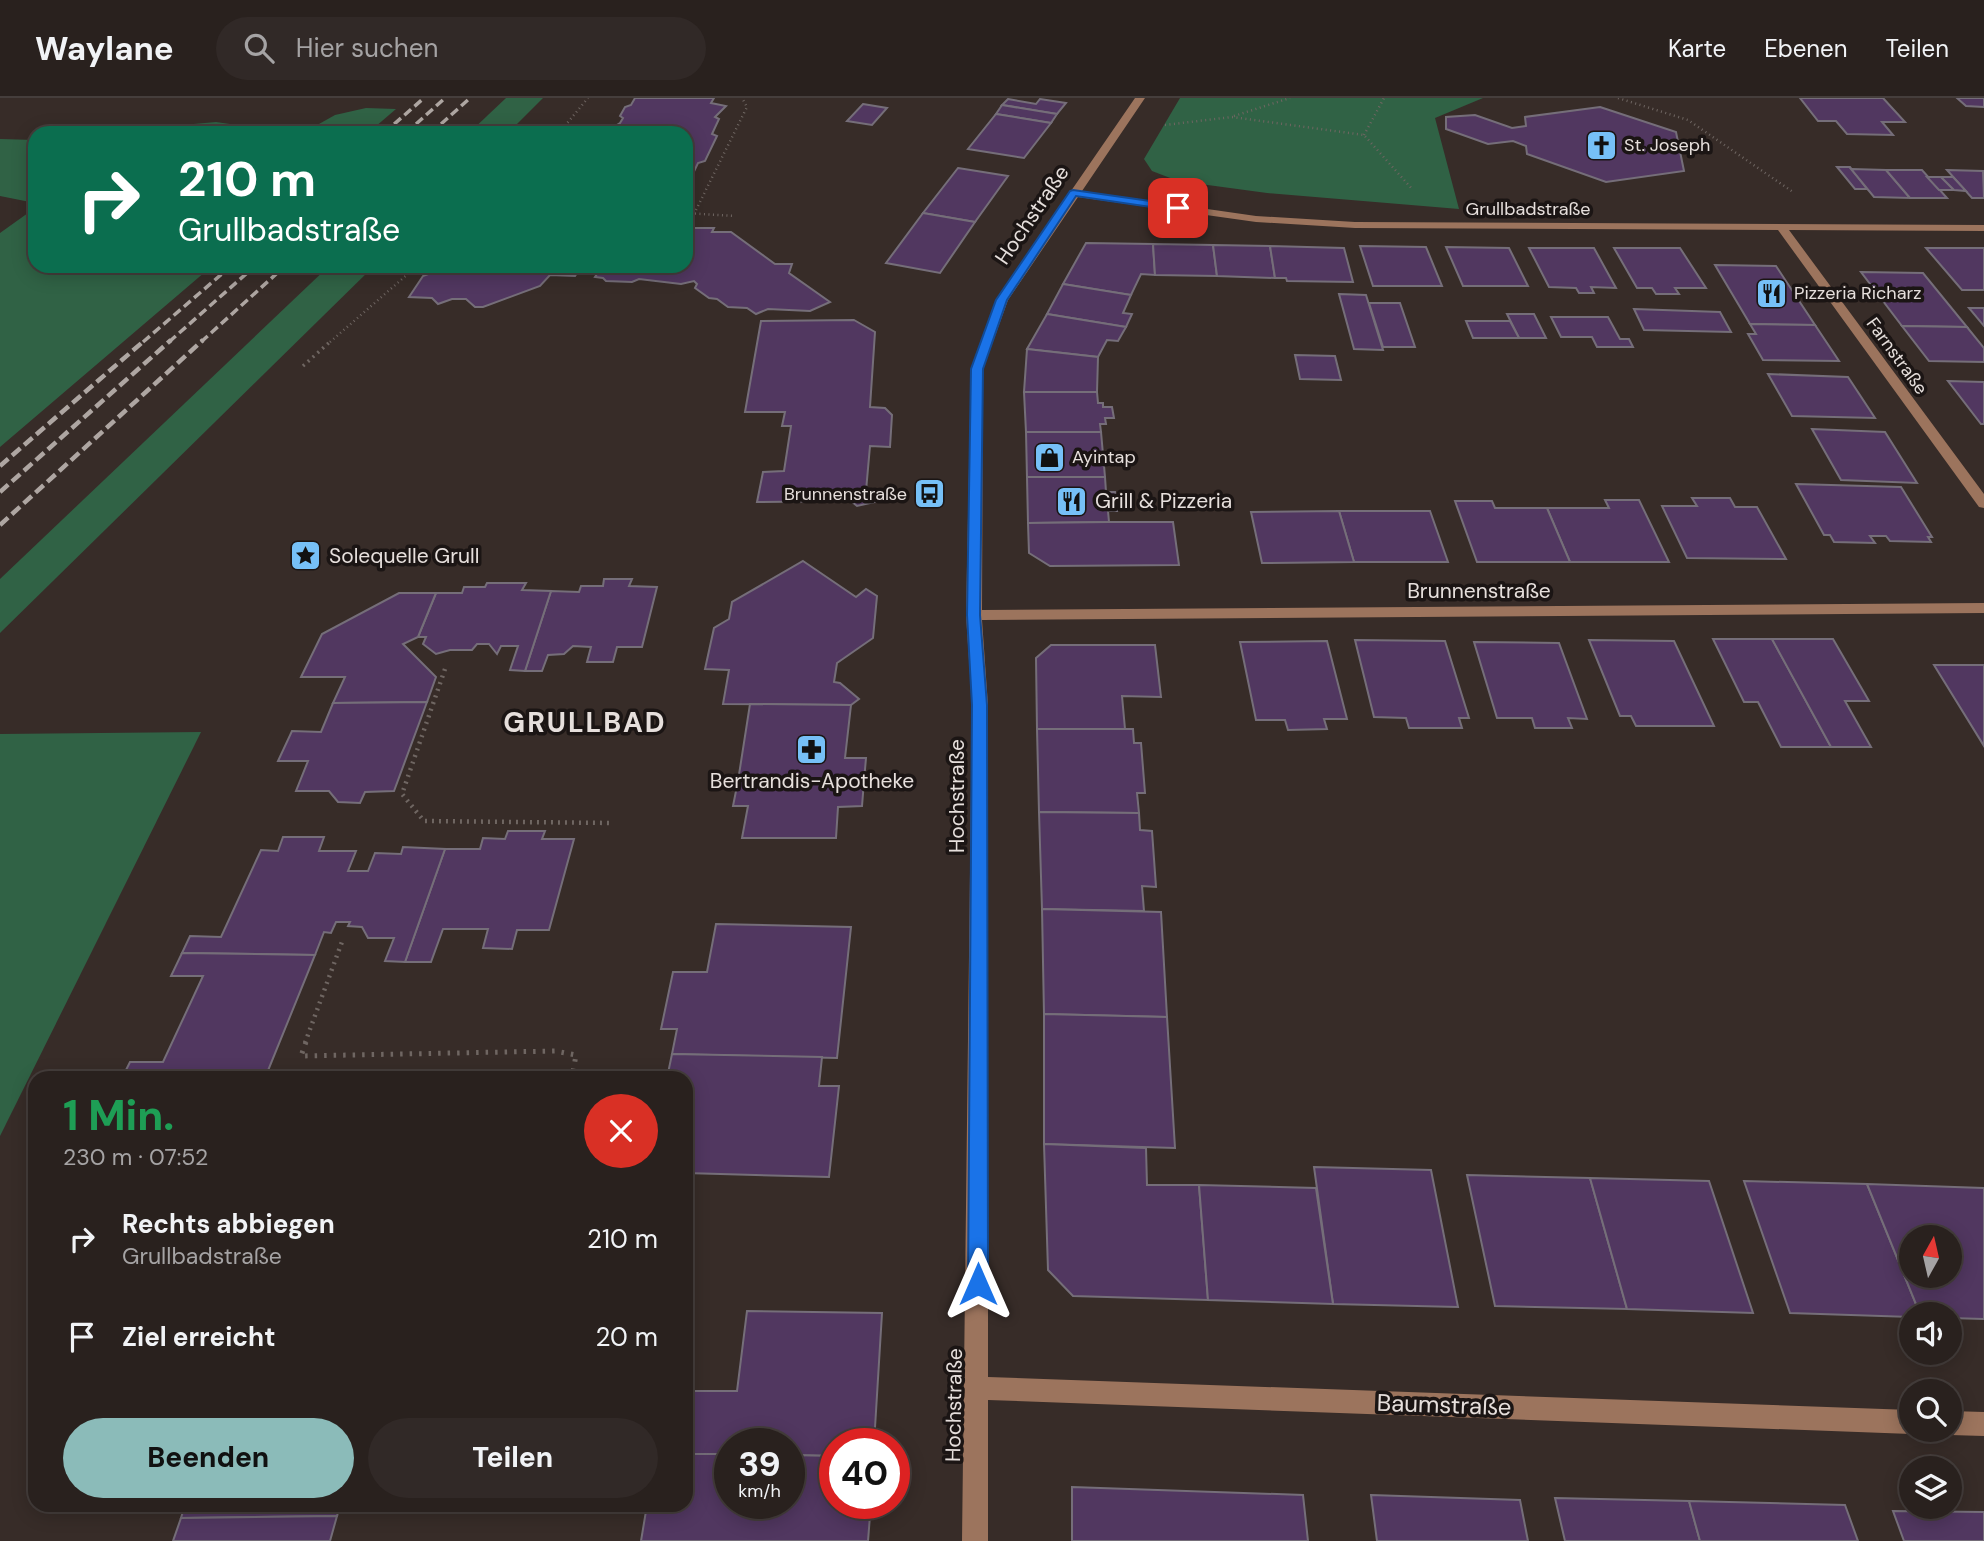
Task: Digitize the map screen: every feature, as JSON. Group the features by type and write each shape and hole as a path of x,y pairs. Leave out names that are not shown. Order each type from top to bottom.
{"street":[{"name":"Hochstraße","path":"975,1541 980,705 974,615 977,369 1002,300 1139,98"},
{"name":"Grullbadstraße","path":"1073,193 1256,219 1354,225 1984,228"},
{"name":"Farnstraße","path":"1782,228 1984,504"},
{"name":"Brunnenstraße","path":"974,615 1984,608"},
{"name":"Baumstraße","path":"978,1388 1899,1422"},
{"path":"1962,1423 1984,1424"}],"path":[{"path":"565,126 588,98"},
{"path":"734,216 694,214 747,107 743,98"},
{"path":"1123,121 1155,126 1232,117 1290,98"},
{"path":"1364,135 1384,98"},
{"path":"1618,98 1688,120 1814,205 1831,228"},
{"path":"1232,117 1364,135 1418,196 1437,226"},
{"path":"303,366 409,273"},
{"path":"445,669 402,794 424,821 612,823"},
{"path":"343,939 301,1056 555,1051 576,1055 573,1071"}],"green space":[{"path":"506,98 543,98 515,126 476,126"},
{"path":"1180,98 1483,98 1435,118 1459,209 1267,193 1178,181 1152,171 1144,159"},
{"path":"366,108 396,109 376,126 315,126 335,115"},
{"path":"216,122 244,126 171,126"},
{"path":"0,139 28,140 28,202 0,196"},
{"path":"28,213 28,273 204,273 0,447 0,233"},
{"path":"322,273 367,273 0,633 0,579"},
{"path":"201,732 32,1071 28,1071 28,1080 0,1136 0,734"}],"building":[{"path":"635,98 714,98 711,103 726,106 715,117 719,119 712,134 717,136 705,161 698,163 693,174 693,126 615,126 623,118 620,116 625,107 631,105"},
{"path":"1800,98 1883,98 1905,122 1882,122 1893,135 1847,134 1836,121 1818,121"},
{"path":"1957,98 1984,98 1984,107 1966,106"},
{"path":"1008,99 1036,104 1040,99 1066,103 1057,114 1002,105"},
{"path":"863,104 887,108 872,125 847,121"},
{"path":"1002,105 1057,114 1051,123 996,114"},
{"name":"St. Joseph","path":"1600,107 1676,132 1684,171 1606,182 1527,154 1526,146 1513,141 1488,144 1446,129 1446,117 1475,115 1512,128 1526,126 1525,117"},
{"path":"996,114 1051,123 1024,158 968,149"},
{"path":"1837,167 1850,167 1867,189 1855,189"},
{"path":"958,168 1008,176 975,222 923,213"},
{"path":"1851,169 1886,170 1910,198 1874,197"},
{"path":"1886,170 1922,170 1947,198 1910,198"},
{"path":"1947,170 1983,171 1984,198 1972,198"},
{"path":"1927,177 1941,177 1954,190 1939,190"},
{"path":"1941,177 1953,177 1966,191 1954,190"},
{"path":"923,213 975,222 940,273 886,263"},
{"path":"693,228 714,228 712,232 731,232 775,264 792,264 789,273 830,302 810,311 768,309 756,314 747,308 728,307 717,299 709,298 695,288 697,284 694,281 681,284 639,279 632,282 606,281 595,277 597,274 577,273 693,273"},
{"path":"1086,243 1153,244 1155,275 1141,274 1131,295 1063,284"},
{"path":"1153,244 1213,245 1217,276 1155,275"},
{"path":"1213,245 1270,246 1275,278 1217,276"},
{"path":"1270,246 1344,248 1353,282 1287,281 1286,278 1275,278"},
{"path":"1360,246 1426,247 1442,286 1373,286"},
{"path":"1446,247 1509,248 1528,286 1463,286"},
{"path":"1529,248 1594,248 1616,288 1591,287 1594,293 1579,293 1576,288 1549,287"},
{"path":"1614,248 1680,248 1706,288 1675,288 1679,294 1656,294 1652,288 1637,288"},
{"path":"1926,248 1984,248 1984,290 1962,290"},
{"path":"1715,265 1776,266 1815,325 1750,324"},
{"path":"1861,272 1923,273 1967,327 1902,326"},
{"path":"431,273 577,273 575,276 550,275 540,286 483,307 475,307 466,299 452,299 438,304 432,298 409,297 423,276"},
{"path":"1063,284 1131,295 1123,313 1132,314 1126,327 1047,314"},
{"path":"1339,294 1366,295 1383,350 1354,349"},
{"path":"1369,303 1400,303 1415,347 1383,347"},
{"path":"1969,308 1984,308 1984,326"},
{"path":"1634,309 1720,312 1731,332 1644,330"},
{"path":"1047,314 1126,327 1118,341 1107,340 1098,357 1027,349"},
{"path":"1507,314 1534,314 1546,338 1519,338"},
{"path":"1551,317 1608,317 1620,339 1629,339 1633,347 1597,347 1592,337 1561,337"},
{"path":"854,320 875,332 870,407 885,408 892,415 890,447 870,446 866,491 877,493 875,502 857,506 851,501 757,502 763,472 784,471 791,426 782,426 785,412 745,412 761,321"},
{"path":"1466,321 1510,321 1519,338 1473,338"},
{"path":"1750,324 1815,325 1839,361 1763,360 1748,334 1756,334"},
{"path":"1902,326 1967,327 1984,348 1984,362 1929,361"},
{"path":"1027,349 1098,357 1097,392 1024,392"},
{"path":"1295,355 1335,356 1341,380 1300,379"},
{"path":"1768,374 1848,377 1875,418 1792,416"},
{"path":"1948,381 1984,382 1984,424 1981,424"},
{"path":"1024,392 1097,392 1098,403 1103,403 1103,407 1112,407 1114,418 1105,418 1106,424 1100,424 1101,432 1026,432"},
{"path":"1812,429 1885,432 1917,483 1841,480"},
{"path":"1026,432 1101,432 1105,477 1027,477"},
{"name":"Grill & Pizzeria","path":"1027,477 1105,477 1106,492 1115,492 1117,511 1108,511 1109,522 1028,523"},
{"path":"1796,484 1901,487 1932,537 1928,537 1931,542 1890,541 1886,536 1870,536 1875,543 1834,542 1830,535 1824,535"},
{"path":"1692,498 1730,498 1735,507 1757,507 1786,559 1687,558 1662,506 1697,506"},
{"path":"1605,500 1639,500 1669,562 1570,562 1547,508 1609,508"},
{"path":"1455,501 1492,501 1495,508 1547,508 1570,562 1477,562"},
{"path":"1339,511 1430,511 1448,562 1354,562"},
{"path":"1339,511 1354,562 1262,563 1251,512"},
{"path":"1173,522 1179,565 1050,566 1029,553 1028,523"},
{"path":"803,561 856,597 866,589 877,596 873,638 837,663 834,682 840,683 859,699 851,705 723,704 729,670 705,669 714,628 729,619 732,602"},
{"path":"604,579 632,579 629,586 657,587 642,647 617,647 613,662 587,662 591,647 573,646 564,654 548,655 542,671 525,671 551,591 579,592 581,586 603,586"},
{"path":"487,583 526,583 522,590 551,591 525,671 510,670 518,646 501,646 497,654 489,644 477,644 472,650 450,650 436,654 423,644 426,637 418,637 436,593 462,593 464,587 485,587"},
{"path":"399,593 436,593 418,637 403,644 436,677 427,702 333,703 345,677 301,677 322,634"},
{"path":"1713,639 1772,639 1831,747 1781,747 1758,702 1744,702"},
{"path":"1772,639 1833,639 1869,701 1845,701 1871,747 1831,747"},
{"path":"1355,640 1445,641 1469,718 1459,718 1462,728 1409,728 1406,718 1374,717"},
{"path":"1589,640 1674,641 1714,726 1636,726 1631,716 1620,716"},
{"path":"1327,641 1347,719 1324,719 1327,729 1288,730 1285,720 1256,720 1240,642"},
{"path":"1474,642 1559,643 1587,719 1568,718 1572,728 1535,728 1532,718 1497,718"},
{"path":"1051,645 1155,645 1161,697 1122,696 1125,729 1037,729 1036,658"},
{"path":"1934,665 1984,665 1984,746"},
{"path":"427,702 394,791 365,792 360,803 338,802 329,791 296,791 308,761 278,761 292,731 321,732 333,703"},
{"path":"750,704 851,705 845,758 866,758 864,781 738,781"},
{"path":"1037,729 1133,729 1134,743 1141,743 1145,793 1137,793 1139,813 1039,812"},
{"path":"738,781 864,781 862,806 838,807 836,838 742,838 748,806 733,806"},
{"path":"1039,812 1139,813 1140,830 1152,831 1156,887 1142,886 1144,911 1042,909"},
{"path":"508,831 545,831 542,839 574,839 549,930 517,930 512,949 483,948 488,929 443,929 431,962 405,962 445,849 480,849 483,838 505,839"},
{"path":"283,837 324,837 319,851 356,851 348,871 368,871 375,853 401,854 403,847 445,849 405,962 385,961 394,938 368,938 362,927 348,926 350,922 336,922 331,933 324,932 315,955 182,953 190,936 221,937 261,850 278,851"},
{"path":"1042,909 1161,912 1167,1017 1044,1014"},
{"path":"716,924 851,927 837,1058 672,1054 677,1029 661,1029 673,972 707,972"},
{"path":"182,953 315,955 268,1071 126,1071 130,1062 163,1062 203,976 171,976"},
{"path":"1044,1014 1167,1017 1175,1148 1044,1144"},
{"path":"672,1054 822,1057 819,1086 839,1086 829,1177 693,1173 693,1071 668,1071"},
{"path":"1044,1144 1146,1148 1147,1185 1199,1185 1208,1300 1073,1296 1048,1270"},
{"path":"1314,1167 1431,1170 1458,1307 1333,1304"},
{"path":"1467,1175 1590,1178 1627,1309 1495,1306"},
{"path":"1590,1178 1709,1181 1753,1313 1627,1309"},
{"path":"1744,1181 1867,1184 1899,1262 1899,1288 1909,1288 1915,1302 1899,1302 1899,1317 1790,1313"},
{"path":"1867,1184 1984,1188 1984,1319 1962,1318 1962,1302 1915,1302 1909,1288 1962,1288 1962,1225 1899,1225 1899,1262"},
{"path":"1199,1185 1316,1188 1333,1304 1208,1300"},
{"path":"747,1311 882,1313 875,1428 819,1428 819,1456 805,1455 805,1428 714,1428 714,1454 693,1454 693,1391 737,1391"},
{"path":"693,1454 714,1454 714,1519 805,1519 805,1455 819,1456 819,1519 870,1519 868,1541 641,1541 646,1512 693,1512"},
{"path":"1072,1487 1303,1495 1308,1541 1072,1541"},
{"path":"1371,1495 1520,1500 1528,1541 1377,1541"},
{"path":"1555,1498 1689,1501 1700,1541 1565,1541"},
{"path":"1689,1501 1845,1505 1858,1541 1700,1541"},
{"path":"1893,1511 1899,1511 1899,1519 1962,1519 1962,1512 1984,1512 1984,1541 1904,1541"},
{"path":"183,1512 338,1512 337,1516 181,1518"},
{"path":"337,1516 330,1541 173,1541 181,1518"}],"railway":[{"path":"392,126 424,98"},
{"path":"414,126 445,98"},
{"path":"439,126 470,98"},
{"path":"143,342 223,273"},
{"path":"169,342 247,273"},
{"path":"201,342 277,273"},
{"path":"0,466 145,340"},
{"path":"0,492 171,340"},
{"path":"0,525 203,340"}],"place":[{"name":"St. Joseph","path":"1601,145"},
{"name":"Pizzeria Richarz","path":"1771,293"},
{"name":"Ayintap","path":"1049,457"},
{"name":"Brunnenstraße","path":"930,494"},
{"name":"Grill & Pizzeria","path":"1072,501"},
{"name":"Solequelle Grull","path":"306,556"},
{"name":"Bertrandis-Apotheke","path":"812,749"}],"district":[{"name":"GRULLBAD","path":"585,722"}],"route":[{"path":"978,1284 980,705 974,615 977,369 1002,300 1073,193 1178,208"}]}
